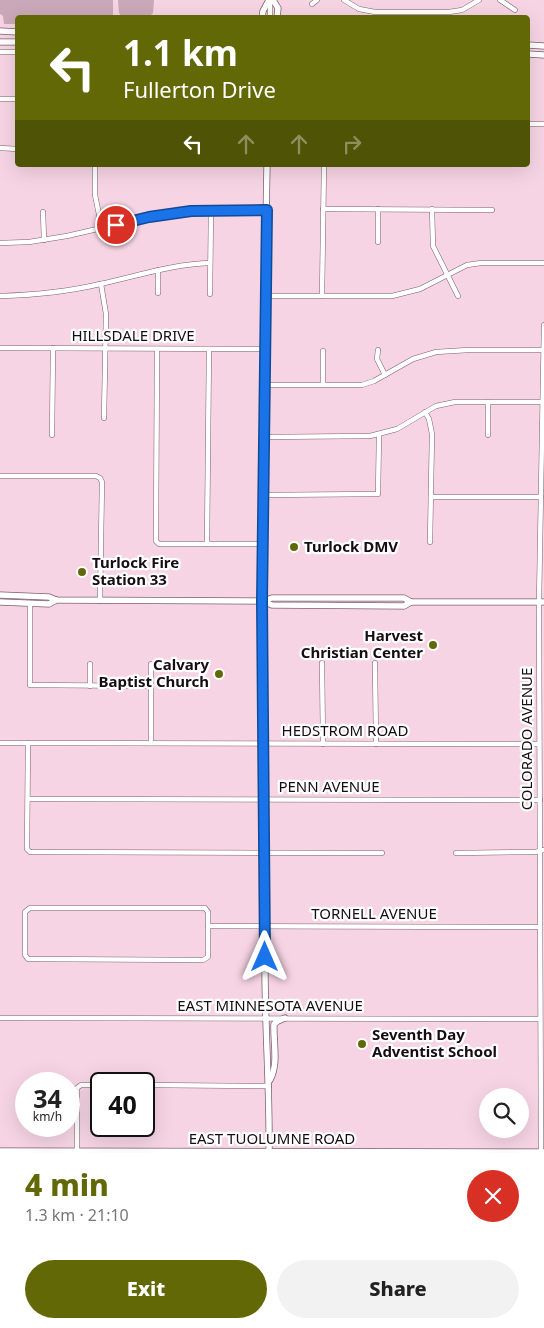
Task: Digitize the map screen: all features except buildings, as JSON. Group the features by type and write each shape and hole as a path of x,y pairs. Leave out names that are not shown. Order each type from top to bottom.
{"street":[{"path":"262,15 262,11 270,0"},
{"path":"270,0 270,15"},
{"path":"270,0 278,8 278,15"},
{"path":"312,4 317,0"},
{"path":"344,0 360,9 375,12 449,12 462,10 479,0"},
{"path":"500,0 515,10"},
{"path":"0,31 15,32"},
{"path":"0,42 15,42"},
{"path":"530,45 544,46"},
{"path":"0,52 15,52"},
{"path":"530,54 544,54"},
{"path":"0,99 15,99"},
{"path":"530,124 544,124"},
{"path":"0,148 15,149"},
{"path":"95,167 95,195 102,229"},
{"path":"267,167 266,385 262,601 266,1018 270,1152"},
{"path":"322,296 324,167"},
{"path":"324,209 492,210"},
{"path":"378,209 378,242"},
{"path":"432,209 433,246 458,296"},
{"path":"210,294 211,210"},
{"path":"0,243 44,240 102,229 149,217 211,210 267,210"},
{"path":"43,212 44,240"},
{"path":"0,296 44,294 101,284 158,270 210,263"},
{"path":"266,296 392,296 420,288 467,265 544,263"},
{"path":"158,270 158,293"},
{"path":"101,284 106,308 104,418"},
{"name":"COLORADO AVENUE","path":"542,1153 540,1019 542,958 540,927 542,851 540,800 542,770 539,744 542,718 541,497 544,325"},
{"name":"HILLSDALE DRIVE","path":"0,348 266,349"},
{"path":"52,435 53,348"},
{"path":"158,349 156,542 159,544 264,544"},
{"path":"207,544 209,349"},
{"path":"378,350 377,359 385,375"},
{"path":"266,385 362,385 385,375 413,359 436,352 452,350 544,350"},
{"path":"323,351 323,385"},
{"path":"265,437 352,438 379,435 407,424 436,406 449,402 542,402"},
{"path":"488,402 488,435"},
{"path":"425,412 429,419 432,434 430,542"},
{"path":"264,495 378,494 379,435"},
{"path":"0,476 96,476 100,478 102,482 100,601"},
{"path":"431,497 541,497"},
{"path":"0,595 49,597 56,600 100,601 262,601 272,598 404,598 411,602 542,602"},
{"path":"354,606 367,602 379,602 381,598"},
{"path":"0,602 49,604 56,600"},
{"path":"262,601 272,605 354,606 404,606 411,602"},
{"path":"30,604 30,684 33,686 151,686"},
{"path":"322,663 323,744"},
{"path":"375,663 376,744"},
{"path":"90,664 90,686"},
{"path":"150,664 151,743"},
{"name":"HEDSTROM ROAD","path":"0,743 539,744"},
{"path":"28,743 27,849 29,852 382,853"},
{"name":"PENN AVENUE","path":"28,799 540,800"},
{"path":"456,853 542,851"},
{"path":"27,909 206,909 208,926 207,958 26,959 25,912 27,909"},
{"name":"TORNELL AVENUE","path":"208,926 540,927"},
{"name":"EAST MINNESOTA AVENUE","path":"0,1018 540,1019"},
{"path":"269,1084 274,1073 275,1064 274,1024 278,1020 285,1018"},
{"path":"155,1085 269,1084"},
{"path":"76,1151 77,1088 81,1085 90,1085"},
{"name":"EAST TUOLUMNE ROAD","path":"0,1151 542,1153"}],"shaded area":[{"path":"0,0 113,0 113,15 15,15 15,24 4,24 3,16 0,14"},
{"path":"118,0 154,0 153,13 151,15 120,15"}],"place":[{"name":"Turlock DMV","path":"294,547"},
{"name":"Turlock Fire Station 33","path":"82,572"},
{"name":"Harvest Christian Center","path":"433,645"},
{"name":"Calvary Baptist Church","path":"219,674"},
{"name":"Seventh Day Adventist School","path":"362,1044"}],"route":[{"path":"116,225 170,213 211,210 267,210 262,601 265,957"}]}
